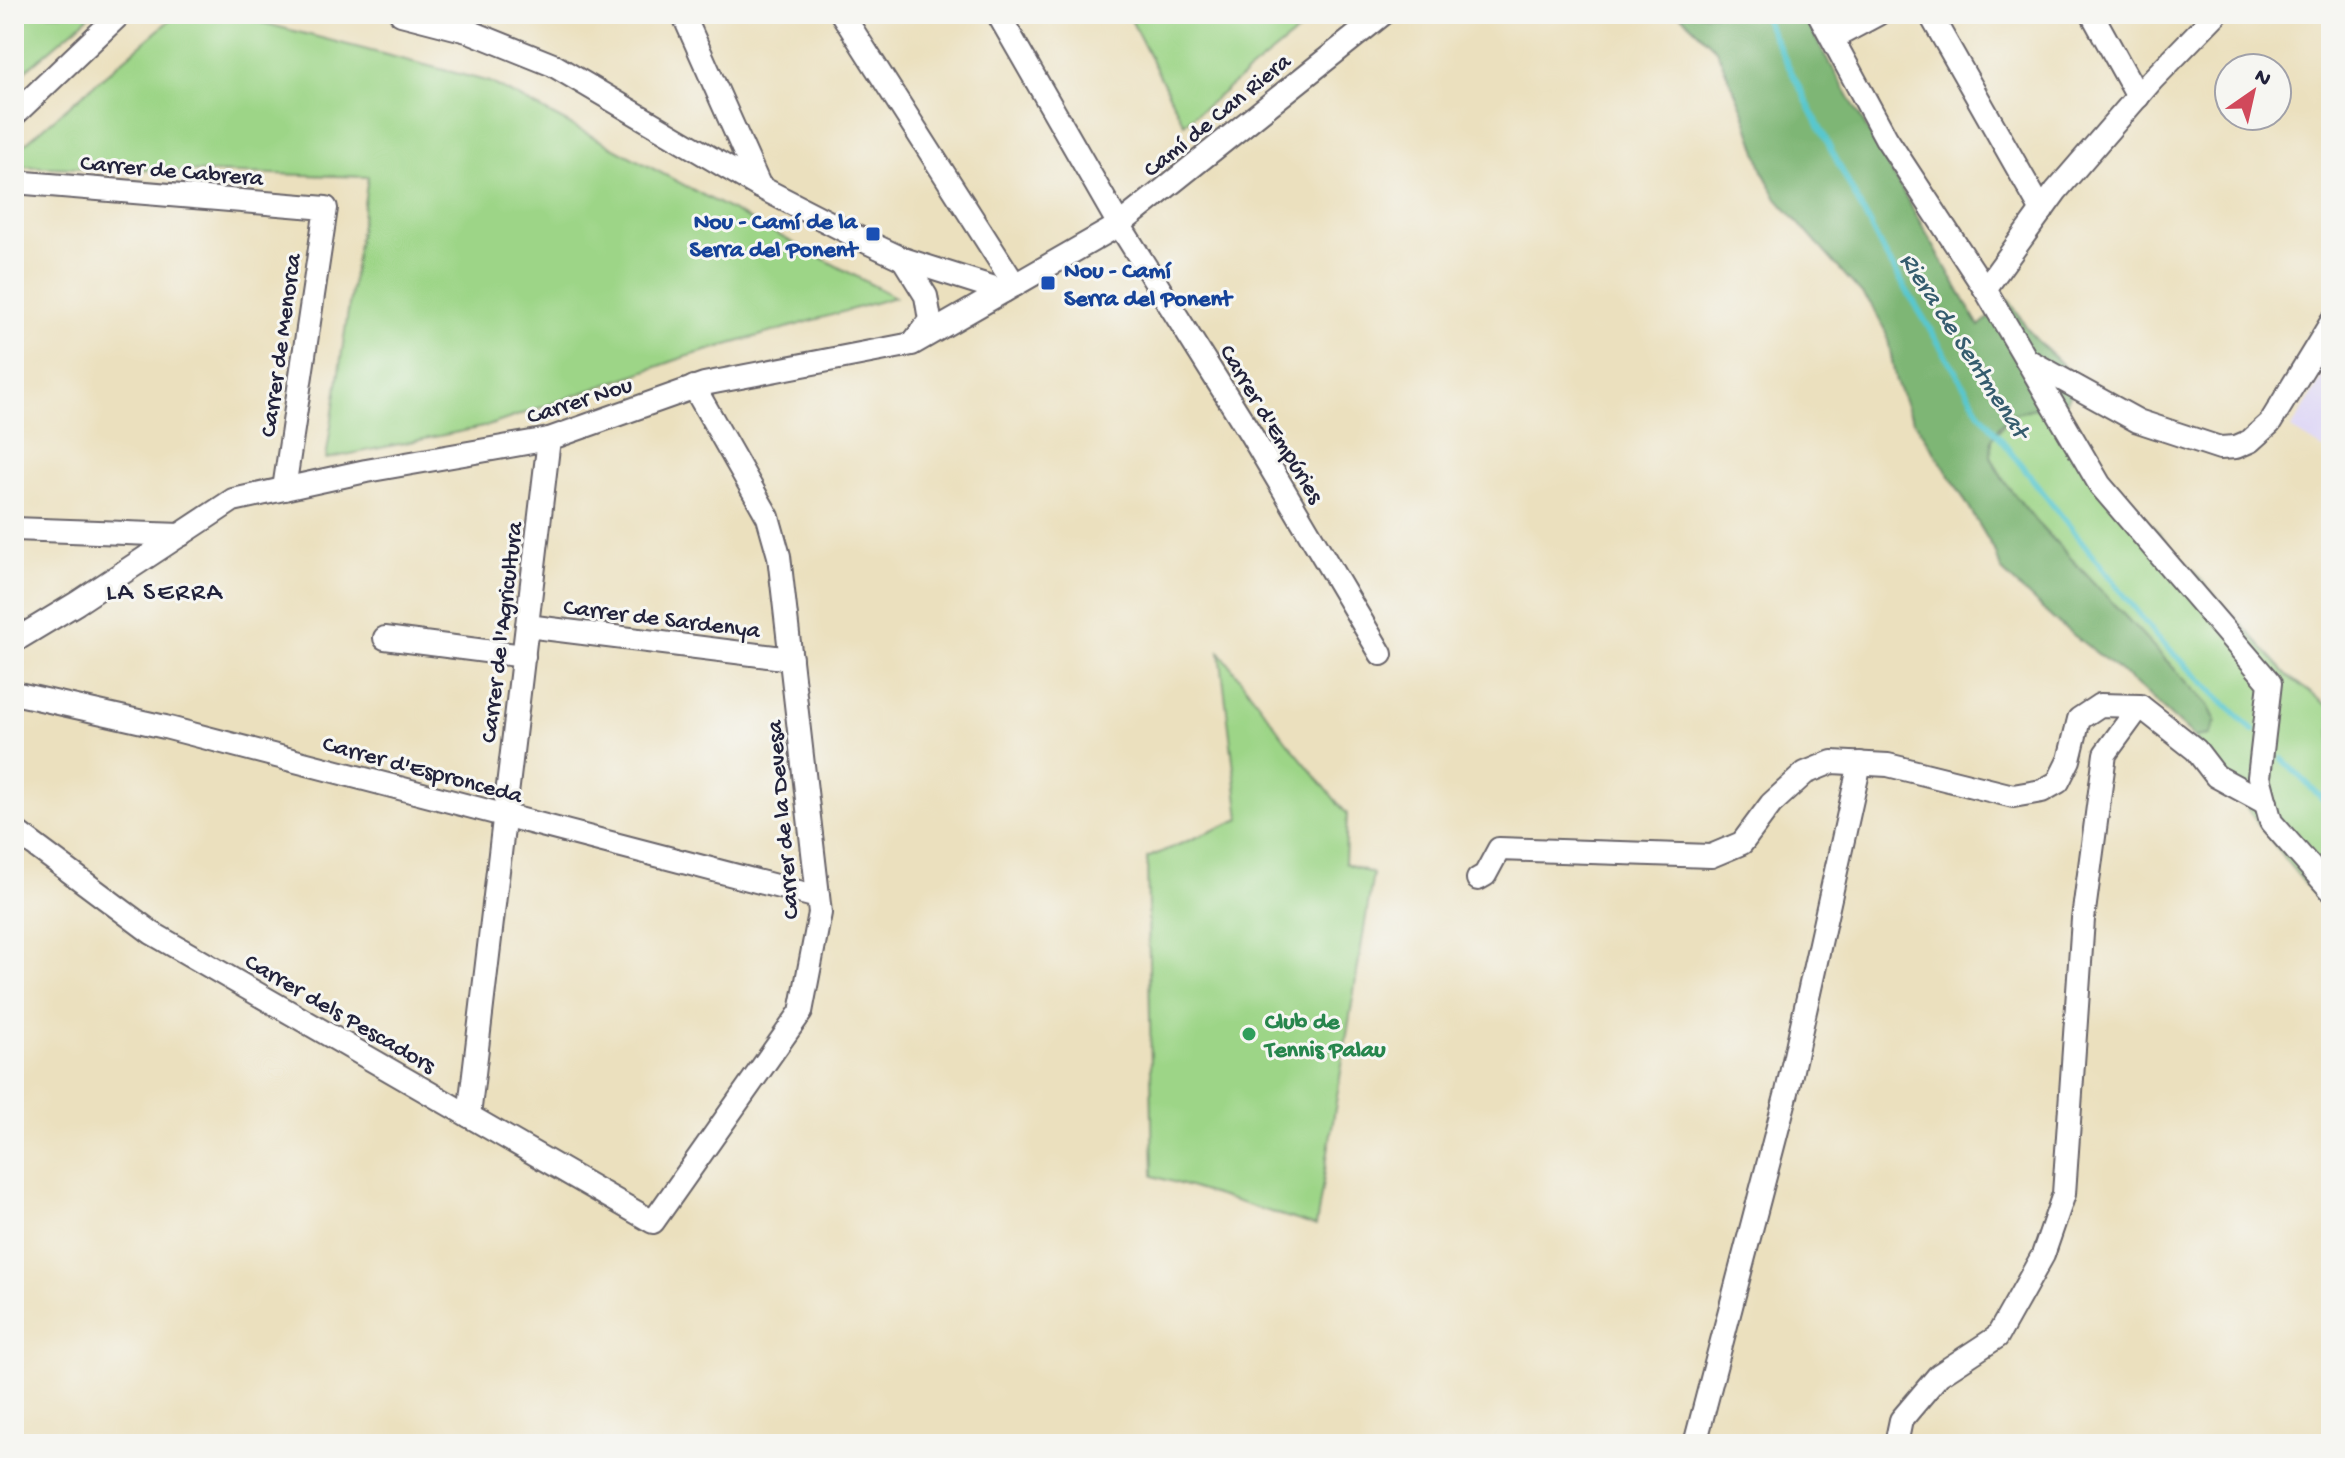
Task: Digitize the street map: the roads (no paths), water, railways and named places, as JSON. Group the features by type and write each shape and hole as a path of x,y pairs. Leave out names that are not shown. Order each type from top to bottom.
{"street":[{"path":"14,115 120,14"},
{"path":"401,14 471,32 553,65 760,187 903,259 1009,288"},
{"path":"683,14 760,187"},
{"path":"842,14 1009,288"},
{"name":"Carrer d'Empúries","path":"998,14 1119,225 1250,433 1381,654"},
{"name":"Camí de Can Riera","path":"1119,225 1383,14"},
{"path":"1819,14 1886,138 1985,289 2100,485 2270,683 2259,777 2271,822 2331,890"},
{"path":"1833,38 1878,14"},
{"path":"1930,14 2042,211"},
{"path":"2092,14 2138,97"},
{"path":"1985,289 2042,211 2138,97 2216,14"},
{"name":"Carrer de Cabrera","path":"14,182 326,208"},
{"name":"Carrer de Menorca","path":"284,489 326,208"},
{"name":"Carrer Nou","path":"14,641 233,500 366,471 549,439 694,387 912,344 1119,225"},
{"path":"903,259 926,296 930,320 912,344"},
{"path":"2027,361 2138,421 2220,448 2236,447 2250,441 2270,423 2331,323"},
{"name":"Carrer de la Devesa","path":"653,1222 801,1012 820,913 779,556 768,517 694,387"},
{"name":"Carrer de l'Agricultura","path":"469,1116 549,439"},
{"path":"14,529 181,535"},
{"name":"Carrer de Sardenya","path":"527,626 791,659"},
{"path":"385,638 524,656"},
{"name":"Carrer d'Espronceda","path":"14,693 179,731 818,897"},
{"path":"1478,879 1485,875 1499,849 1711,856 1742,843 1771,804 1805,773 1832,762 1888,765 2013,796 2042,791 2058,782 2069,760 2079,719 2100,705 2140,706 2196,750 2216,776 2266,803"},
{"path":"1896,1444 1901,1420 1939,1375 1997,1337 2043,1255 2064,1194 2083,919 2105,754 2140,706"},
{"path":"1695,1444 1787,1092 1860,763"},
{"name":"Carrer dels Pescadors","path":"14,830 152,933 653,1222"}],"waterway":[{"name":"Riera de Sentmenat","path":"1762,14 1882,249 1981,414 2157,637 2253,731"},
{"name":"Riera de Sentmenat","path":"2282,759 2331,807"}],"place":[{"name":"Nou - Camí de la Serra del Ponent","path":"873,234"},
{"name":"Nou - Camí Serra del Ponent","path":"1048,283"},
{"name":"Club de Tennis Palau","path":"1249,1034"}],"district":[{"name":"LA SERRA","path":"165,590"}]}
